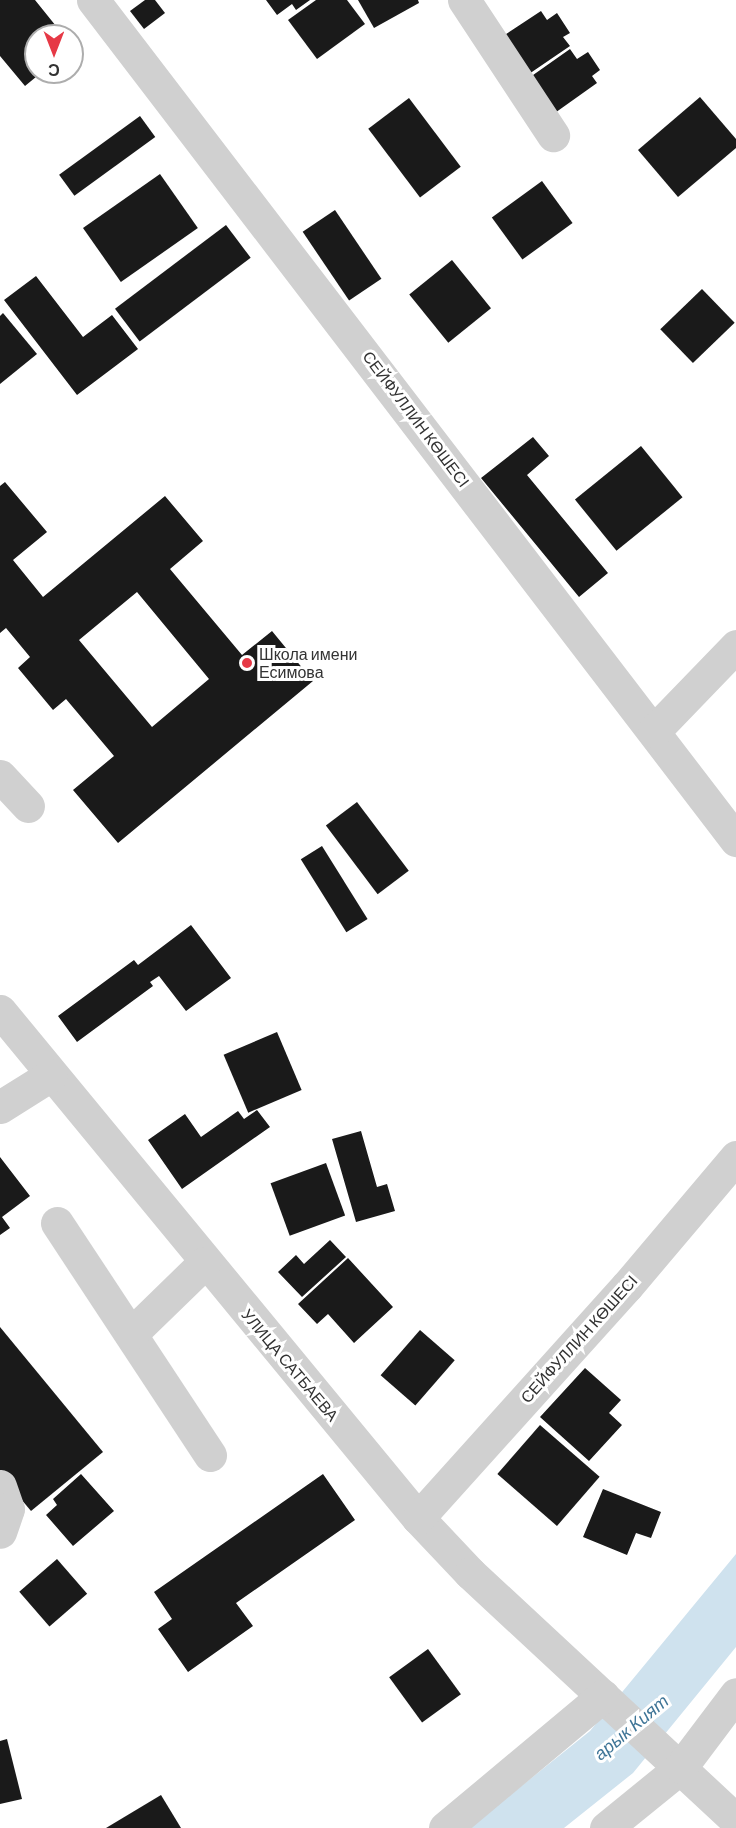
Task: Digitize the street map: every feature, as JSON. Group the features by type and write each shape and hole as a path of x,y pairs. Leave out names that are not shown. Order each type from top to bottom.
{"street":[{"name":"СЕЙФУЛЛИН КӨШЕСІ","path":"93,0 736,840"},
{"path":"464,0 553,135"},
{"path":"654,731 736,646"},
{"path":"0,776 28,806"},
{"name":"УЛИЦА САТБАЕВА","path":"0,1011 204,1263 418,1518 470,1573 736,1820"},
{"path":"0,1107 51,1075"},
{"name":"СЕЙФУЛЛИН КӨШЕСІ","path":"418,1518 627,1286 736,1157"},
{"path":"57,1223 210,1455"},
{"path":"131,1334 204,1263"},
{"path":"0,1486 8,1509 0,1532"},
{"path":"606,1828 681,1767 736,1694"},
{"path":"445,1828 603,1696"}],"water":[{"name":"арык Кият","path":"736,1554 736,1647 633,1773 564,1828 469,1828 590,1731"}],"building":[{"path":"0,0 35,0 54,24 24,24 24,84 27,84 25,86 0,56"},
{"path":"145,0 155,0 165,13 144,29 130,11"},
{"path":"266,0 310,0 296,10 292,4 277,15"},
{"path":"316,0 347,0 365,24 317,59 288,20"},
{"path":"358,0 418,0 419,3 374,28"},
{"path":"541,11 547,20 557,13 570,33 563,37 570,46 526,76 500,38"},
{"path":"570,49 577,59 588,52 600,70 592,76 597,83 552,115 526,80"},
{"path":"700,97 736,139 736,148 678,197 638,150"},
{"path":"409,98 461,167 420,197 368,129"},
{"path":"140,116 155,137 74,196 59,175"},
{"path":"160,174 198,228 121,282 83,228"},
{"path":"542,181 573,223 522,260 492,217"},
{"path":"335,210 381,279 349,301 303,232"},
{"path":"226,225 251,258 140,341 115,309"},
{"path":"452,260 491,308 448,343 409,295"},
{"path":"36,276 83,337 112,315 138,349 77,395 4,300"},
{"path":"702,289 735,323 693,363 660,329"},
{"path":"3,313 37,354 0,384 0,316"},
{"path":"533,437 549,456 527,475 608,573 579,597 481,478"},
{"path":"641,446 683,497 616,551 575,499"},
{"name":"Школа имени Есимова","path":"5,482 47,532 13,560 43,597 165,496 203,541 170,569 242,655 272,631 313,681 118,843 73,790 114,756 66,699 53,710 18,668 30,657 6,628 0,633 0,486","holes":["137,592 209,679 152,727 79,640"]},
{"path":"357,802 409,871 378,894 326,825"},
{"path":"322,846 368,919 346,932 301,859"},
{"path":"191,925 231,978 186,1011 159,976 150,982 153,986 77,1042 58,1016 134,960 138,965"},
{"path":"277,1032 302,1090 248,1113 224,1055"},
{"path":"257,1110 270,1127 182,1189 148,1140 185,1114 201,1137 238,1111 244,1119"},
{"path":"361,1131 377,1187 387,1184 395,1211 356,1222 332,1139"},
{"path":"0,1157 30,1196 2,1217 10,1228 0,1235"},
{"path":"326,1163 345,1216 290,1236 271,1183"},
{"path":"330,1240 346,1257 302,1297 278,1272 296,1255 304,1264"},
{"path":"348,1258 393,1307 354,1343 328,1314 317,1324 298,1304"},
{"path":"0,1327 103,1452 31,1511 0,1474"},
{"path":"420,1330 455,1360 415,1405 381,1375"},
{"path":"585,1368 621,1400 609,1413 622,1425 589,1461 540,1417"},
{"path":"540,1425 600,1477 557,1526 497,1474"},
{"path":"81,1474 114,1511 73,1546 46,1515 57,1505 53,1499"},
{"path":"323,1474 355,1520 236,1603 253,1626 188,1672 158,1629 172,1619 154,1592"},
{"path":"603,1489 661,1512 651,1538 636,1533 627,1555 583,1537"},
{"path":"57,1559 87,1594 49,1627 19,1592"},
{"path":"428,1649 461,1694 422,1723 389,1677"},
{"path":"7,1739 22,1799 0,1804 0,1741"},
{"path":"161,1795 181,1828 106,1828"}],"place":[{"name":"Школа имени Есимова","path":"247,663"}]}
